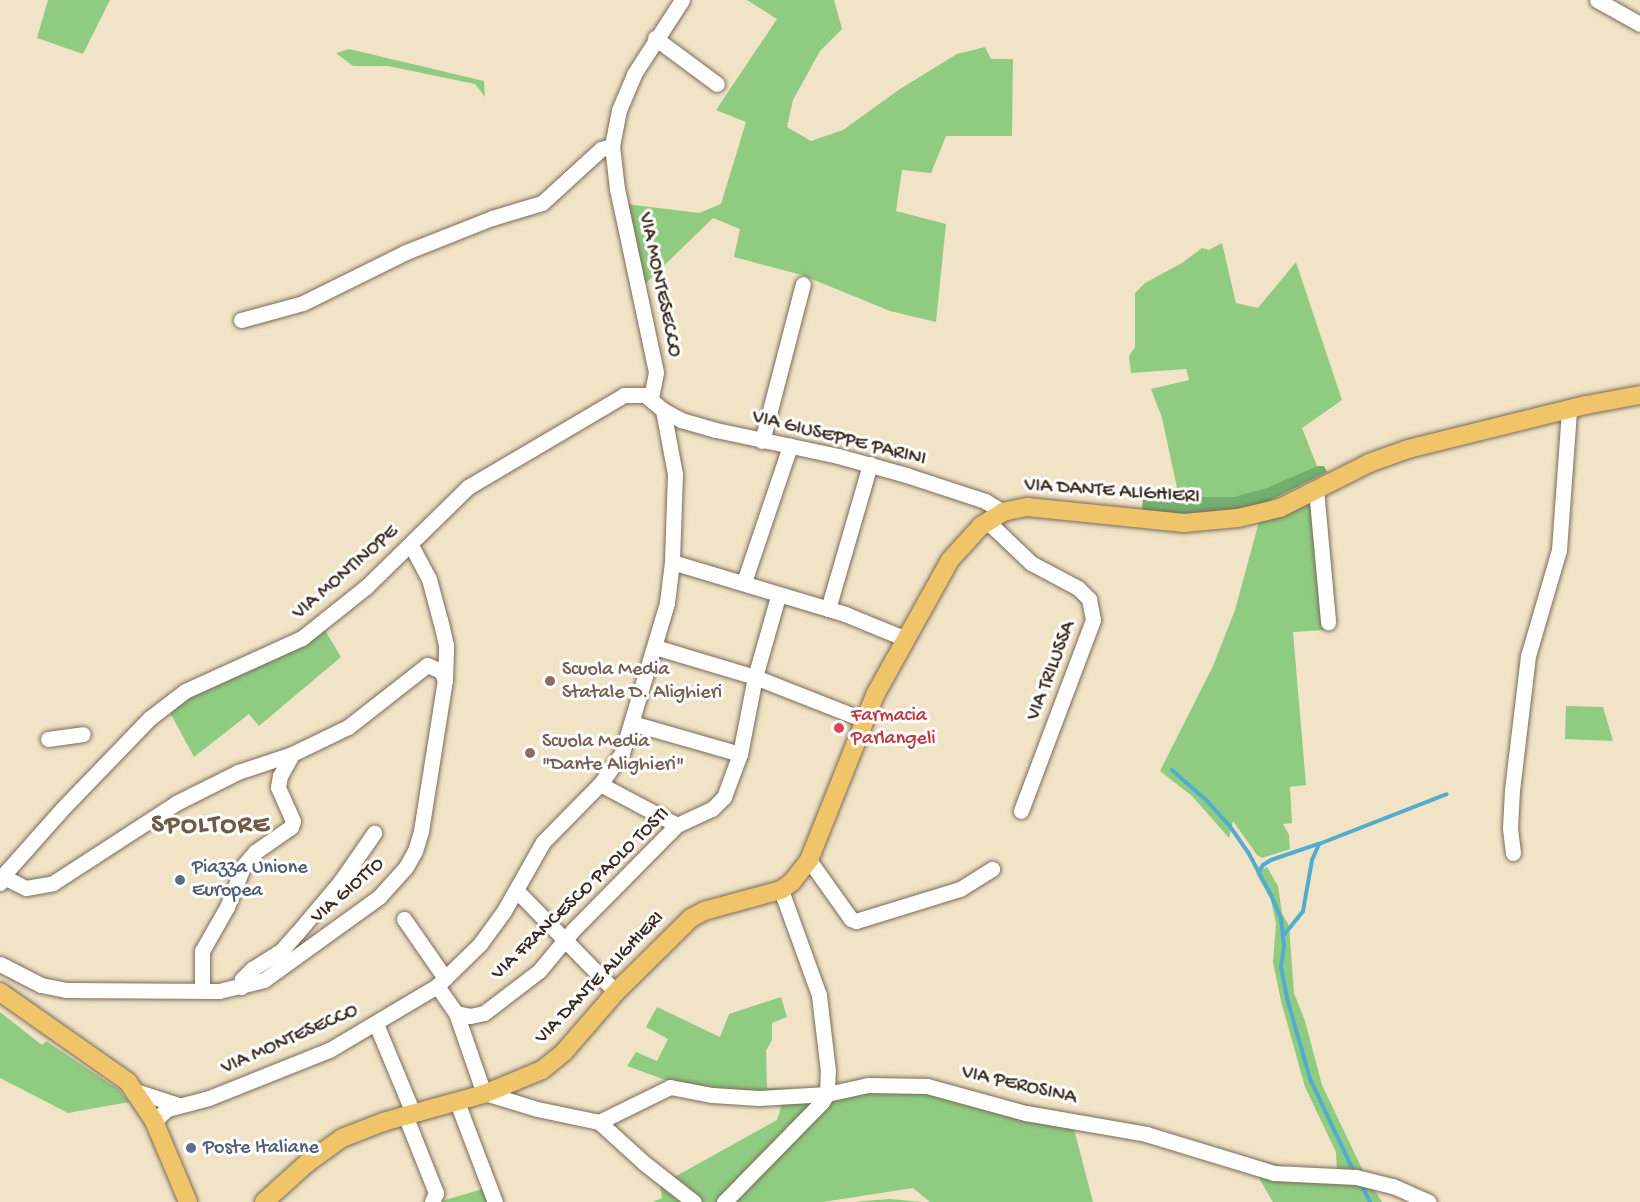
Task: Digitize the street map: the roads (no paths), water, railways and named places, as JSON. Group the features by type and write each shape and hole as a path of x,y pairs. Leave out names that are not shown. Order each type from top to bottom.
{"main road":[{"name":"VIA DANTE ALIGHIERI","path":"264,1202 331,1145 361,1130 485,1093 529,1076 553,1062 616,992 691,918 704,912 781,890 802,871 809,860 864,720 906,639 950,560 987,521 1003,512 1027,507 1184,523 1238,518 1270,510 1369,463 1408,449 1640,395"},
{"path":"0,992 113,1070 138,1092 154,1121 188,1202"}],"street":[{"name":"VIA MONTESECCO","path":"651,398 656,372 617,189 612,146 626,91 655,38 682,0"},
{"path":"1597,0 1640,24"},
{"path":"655,38 717,84"},
{"path":"241,320 303,303 406,252 492,218 542,203 601,148 612,146"},
{"path":"762,441 804,284"},
{"name":"VIA MONTINOPE","path":"1,879 63,808 164,707 185,691 302,638 366,586 411,545 468,487 624,395 637,393 651,398"},
{"path":"651,398 663,410"},
{"name":"VIA MONTESECCO","path":"154,1121 159,1114 178,1105 209,1098 329,1050 376,1024 441,982 480,944 516,890 543,842 600,784 622,753 667,603 672,562 675,474 663,410"},
{"name":"VIA GIUSEPPE PARINI","path":"663,410 681,420 762,441 870,464 985,501 1003,512"},
{"path":"1513,854 1510,828 1512,790 1528,656 1559,550 1569,410"},
{"path":"744,582 790,446"},
{"path":"828,609 870,464"},
{"path":"1316,489 1328,622"},
{"name":"VIA TRILUSSA","path":"987,521 1031,562 1078,588 1089,599 1093,620 1021,811"},
{"name":"VIA GIOTTO","path":"0,964 41,985 66,990 202,991 242,987 271,976 337,930 379,897 406,867 421,831 445,680 446,652 429,579 411,545"},
{"path":"672,562 744,582 778,596 828,609 906,639"},
{"name":"VIA FRANCESCO PAOLO TOSTI","path":"456,1013 470,1016 488,1011 539,971 565,940 677,825 712,808 724,797 740,754 755,677 778,596"},
{"path":"655,647 755,677 864,720"},
{"path":"1,879 26,888 53,883 176,803 238,772 292,754 348,727 446,652"},
{"path":"427,666 441,671 445,680"},
{"path":"632,723 740,754"},
{"path":"48,739 83,734"},
{"path":"202,991 202,951 227,907 246,863 255,852 291,827 294,822 278,787 280,776 292,754"},
{"path":"600,784 677,825"},
{"path":"242,987 243,979 252,969 282,950 297,933 340,882 374,834"},
{"path":"809,860 851,919 856,921 960,889 992,869"},
{"path":"516,890 616,992"},
{"path":"723,1202 791,1134 827,1094 828,1071 819,995 781,890"},
{"path":"404,918 456,1013 485,1093 537,1109 599,1122 644,1163 694,1202"},
{"path":"376,1024 436,1193 432,1202"},
{"name":"VIA PEROSINA","path":"599,1122 670,1088 712,1095 759,1098 827,1094 868,1085 927,1086 1026,1113 1146,1134 1274,1173 1356,1177 1393,1186 1429,1202"},
{"path":"138,1092 178,1105"},
{"path":"458,1102 495,1202"}],"waterway":[{"path":"1172,770 1208,802 1229,825 1248,852 1271,895 1281,918 1284,946 1281,967 1287,998 1310,1079 1353,1170"},
{"path":"1283,936 1303,911 1312,860 1319,844 1447,794"},
{"path":"1259,872 1263,865 1271,860 1318,844"},
{"path":"1360,1183 1370,1202"}],"place":[{"name":"Scuola Media Statale D. Alighieri","path":"550,681"},
{"name":"Farmacia Parlangeli","path":"839,728"},
{"name":"Scuola Media \"Dante Alighieri\"","path":"530,753"},
{"name":"Piazza Unione Europea","path":"180,880"},
{"name":"Poste Italiane","path":"191,1148"}],"district":[{"name":"SPOLTORE","path":"211,827"}]}
